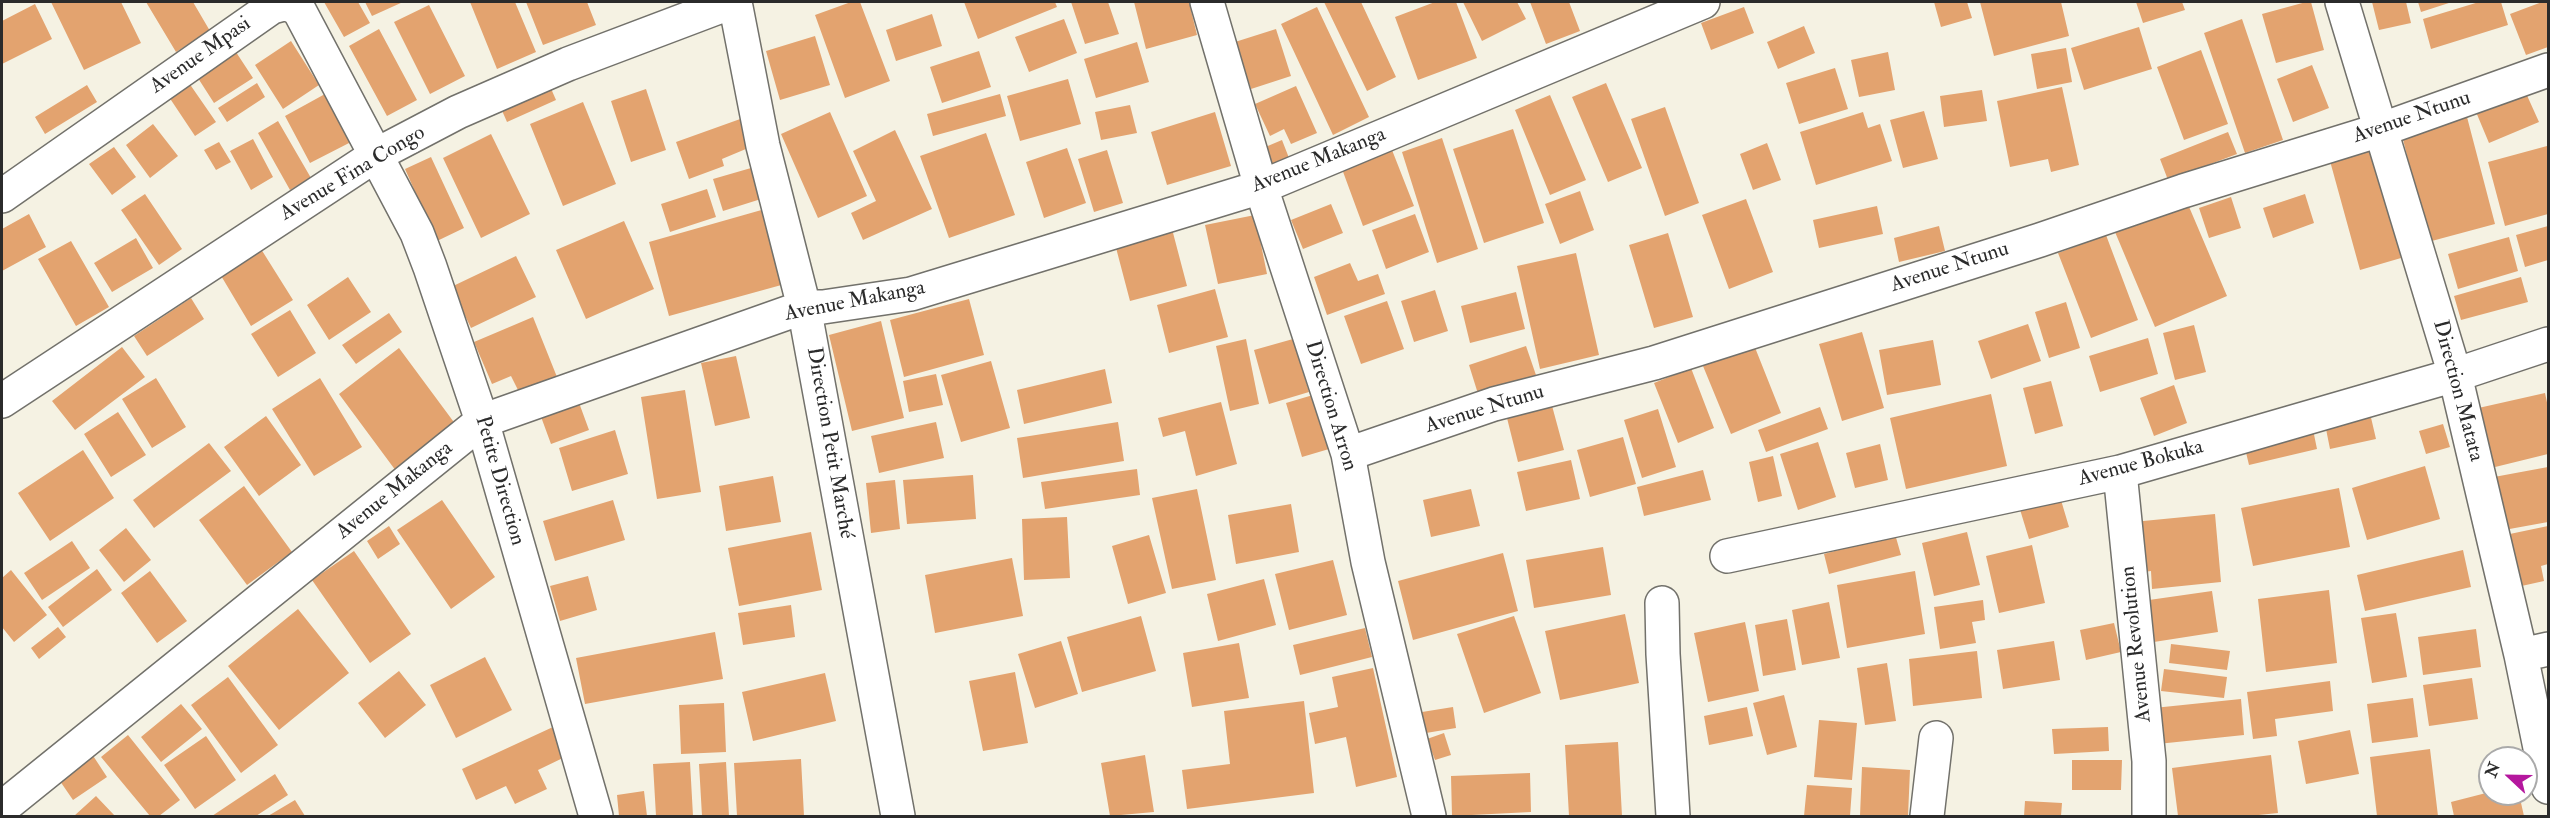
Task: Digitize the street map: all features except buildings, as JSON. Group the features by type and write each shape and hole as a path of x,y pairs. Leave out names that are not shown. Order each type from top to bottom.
{"street":[{"name":"Avenue Fina Congo","path":"2,401 376,155 458,112 568,64 734,2"},
{"name":"Direction Petit Marché","path":"734,2 763,146 804,307 898,816"},
{"name":"Direction Arron","path":"1207,2 1261,187 1348,454 1368,562 1429,816"},
{"name":"Avenue Makanga","path":"2,808 482,421 804,307 823,307 911,294 1261,187 1703,2"},
{"name":"Direction Matata","path":"2342,2 2455,375 2535,652 2548,787"},
{"name":"Avenue Mpasi","path":"2,196 272,7 286,3 299,10 376,155"},
{"name":"Avenue Ntunu","path":"1348,454 1494,404 1654,363 2040,240 2183,191 2380,130 2548,70"},
{"name":"Petite Direction","path":"376,155 417,233 482,421 596,816"},
{"name":"Avenue Bokuka","path":"1727,556 2120,472 2455,375 2548,344"},
{"name":"Avenue Revolution","path":"2120,472 2149,761 2150,816"},
{"path":"1662,603 1673,816"},
{"path":"1927,816 1936,738"}]}
